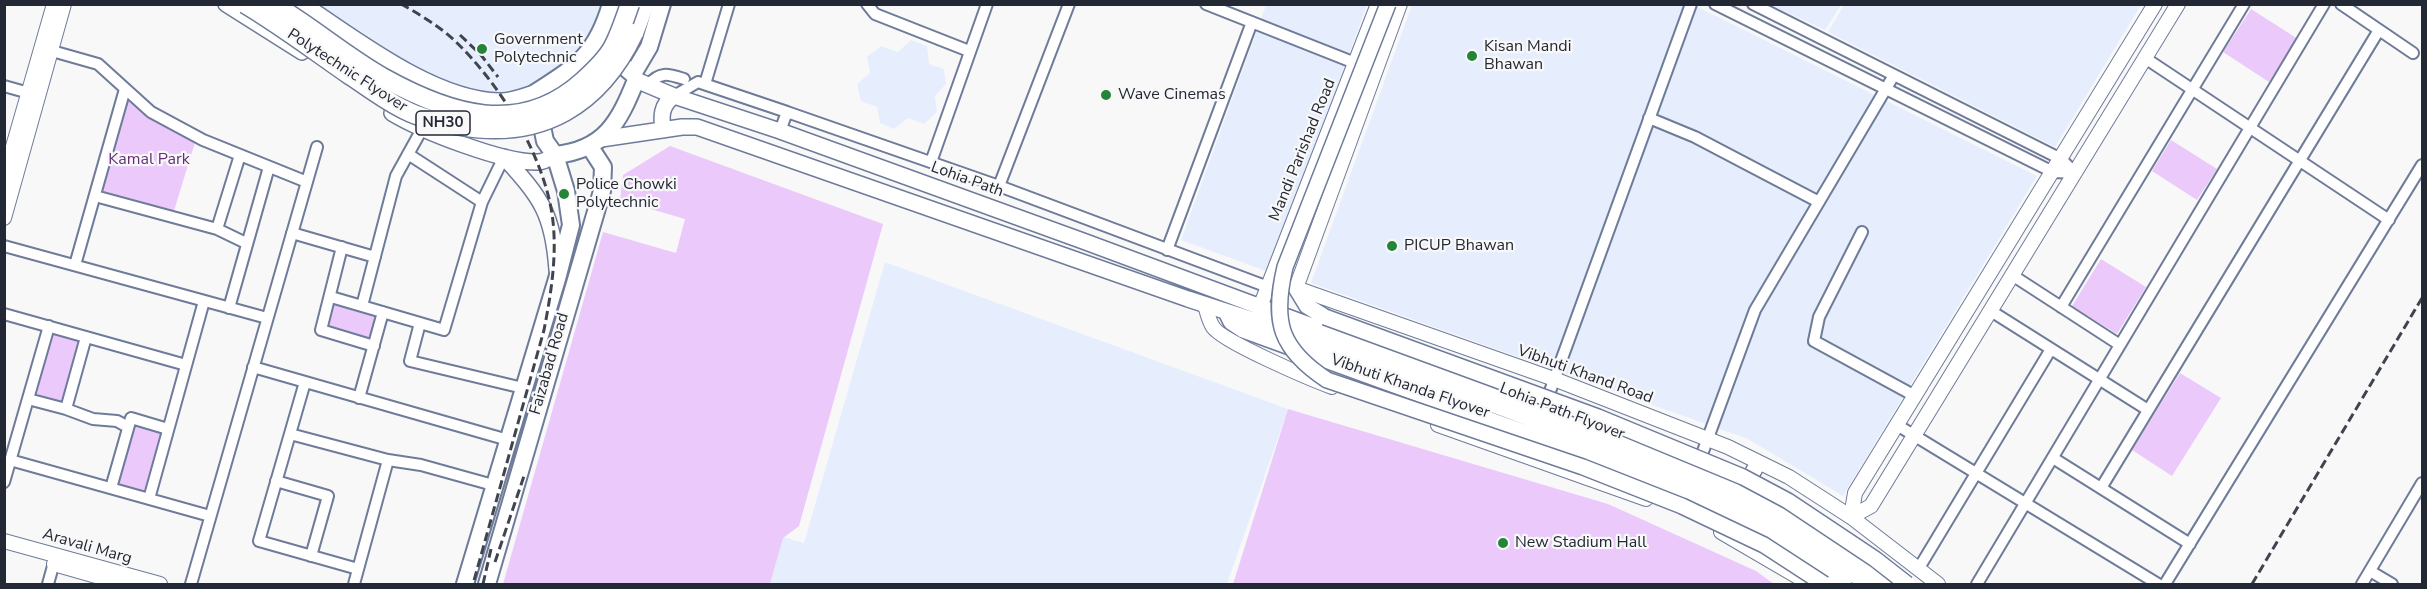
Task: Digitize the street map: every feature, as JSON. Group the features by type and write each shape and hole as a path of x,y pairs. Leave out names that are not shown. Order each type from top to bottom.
{"highway":[{"name":"Polytechnic Flyover","path":"245,4 405,110 441,123 497,130 529,127 560,116 582,100 602,82 625,52 645,4"},
{"name":"Polytechnic Flyover","path":"273,4 382,77 416,94 470,114 498,116 529,111 553,103 574,89 598,67 613,48 630,4"}],"main road":[{"path":"226,4 394,114 422,129 504,157 540,162 555,155 574,153 596,143 663,130 663,108 674,96"},
{"path":"303,4 388,61 416,75 478,99 502,102 535,93 564,74 595,45 609,12 630,35 650,43"},
{"path":"596,143 615,123 639,80 662,4"},
{"name":"Vibhuti Khanda Flyover","path":"1388,4 1285,267 1279,293 1280,320 1284,337 1306,366 1327,380 1561,460 1683,506 1764,545 1824,585"},
{"path":"595,45 614,57 639,80"},
{"name":"Lohia Path","path":"639,80 674,96 780,131 1286,317"},
{"name":"Faizabad Road","path":"465,585 493,485 557,279 571,225 566,191 555,155 545,141 535,93"},
{"path":"477,148 485,141 487,135 492,108 490,100"},
{"name":"Lohia Path Flyover","path":"663,130 697,128 1502,408 1778,523 1820,550 1867,585"},
{"name":"Faizabad Road","path":"487,585 602,191 603,167 596,143"},
{"path":"504,157 529,185 547,213 555,242 557,279"},
{"name":"Lohia Path Flyover","path":"1296,288 1307,306 1325,317 1598,417 1743,477 1788,501 1875,559 1907,585"},
{"name":"Lohia Path Flyover","path":"1286,317 1697,468 1743,490 1830,542 1887,585"},
{"path":"1743,490 1758,463"},
{"name":"Lohia Path Flyover","path":"1679,482 1766,531 1844,585"}],"street":[{"path":"46,49 54,4"},
{"path":"4,218 33,94 46,49 64,4"},
{"path":"705,84 729,4"},
{"path":"867,4 875,14 969,51"},
{"path":"931,162 987,4"},
{"path":"999,186 1069,4"},
{"path":"1206,4 1355,63"},
{"name":"Mandi Parishad Road","path":"1260,307 1378,4"},
{"path":"1296,288 1400,4"},
{"path":"1543,411 1691,4"},
{"path":"1715,4 2053,172 2075,173"},
{"path":"1753,4 2061,159 2075,173"},
{"path":"1851,517 1855,493 2155,4"},
{"path":"1851,517 1871,506 2178,4"},
{"path":"2061,307 2244,4"},
{"path":"1977,585 2324,4"},
{"path":"2341,4 2413,53"},
{"path":"1167,250 1252,22"},
{"path":"2101,488 2379,30"},
{"path":"1815,54 1841,48"},
{"path":"46,49 98,64 151,112 203,140 307,182"},
{"path":"2145,58 2389,220"},
{"path":"639,80 666,73 684,79"},
{"path":"1697,468 1755,310 1894,75"},
{"path":"674,96 698,82 705,84 999,186 1268,287"},
{"path":"4,86 33,94"},
{"path":"75,265 125,89"},
{"path":"4,178 8,153 33,94"},
{"path":"738,95 748,120"},
{"path":"748,120 756,101"},
{"path":"780,131 787,112"},
{"path":"1649,118 1695,137 1819,201"},
{"path":"362,306 396,176 422,129"},
{"path":"191,585 317,147"},
{"path":"408,154 482,202"},
{"path":"217,229 240,155"},
{"path":"331,297 444,330 482,202 504,157"},
{"path":"2165,585 2422,165"},
{"path":"229,308 268,166"},
{"path":"95,196 217,229 246,243"},
{"path":"1862,232 1820,317 1814,341 1915,396"},
{"path":"292,233 375,257"},
{"path":"1287,236 1311,245"},
{"path":"4,246 267,318"},
{"path":"342,247 321,330 374,346"},
{"path":"2012,275 2120,345"},
{"name":"Vibhuti Khand Road","path":"1296,288 1554,379 1707,438 1789,477 1851,517 1938,585"},
{"path":"148,499 204,301"},
{"path":"1206,305 1213,328 1311,379 1685,515 1729,536 1810,585"},
{"path":"1991,310 2148,410"},
{"path":"359,398 383,312"},
{"path":"4,314 186,365"},
{"path":"420,323 410,361 523,388"},
{"path":"4,482 49,326"},
{"path":"66,408 86,337"},
{"path":"1919,568 2051,349"},
{"path":"253,367 508,440"},
{"path":"305,382 259,541 358,569"},
{"path":"28,399 66,408 93,419 117,421 128,427"},
{"path":"111,488 131,418 168,429"},
{"path":"1897,425 2158,585"},
{"path":"290,434 388,460 421,465 493,485"},
{"path":"2053,458 2190,544"},
{"path":"10,460 210,516"},
{"path":"354,585 388,460"},
{"path":"276,481 328,496 311,556"},
{"path":"2362,585 2422,483"},
{"name":"Aravali Marg","path":"4,541 124,585"},
{"name":"Aravali Marg","path":"4,550 160,585"},
{"path":"48,585 55,560"},
{"path":"2370,571 2392,585"}],"shaded area":[{"path":"1841,4 1825,30 1771,5"},
{"name":"Government Polytechnic","path":"320,5 601,5 591,32 560,69 526,87 492,94 462,87 414,66"},
{"path":"1266,5 1367,5 1269,272 1181,240"},
{"path":"1412,5 1694,5 2037,176 1843,496 1748,439 1311,283"},
{"path":"1844,5 2141,5 2055,147 1828,32"},
{"path":"911,40 927,46 929,64 944,69 946,84 935,96 937,112 924,124 908,118 894,129 880,123 877,107 861,101 857,84 870,73 867,57 881,46 898,52"},
{"path":"885,262 1288,409 1227,584 770,584 783,537 804,543"}],"green space":[{"path":"2251,9 2298,39 2269,82 2223,52"},
{"name":"Kamal Park","path":"126,97 196,139 173,214 100,192"},
{"path":"2171,140 2217,169 2197,200 2152,171"},
{"path":"670,146 883,224 799,526 783,538 770,584 503,584 603,232 676,253 685,219 620,200 623,175"},
{"path":"2101,259 2146,287 2117,334 2072,306"},
{"path":"333,300 379,313 371,341 325,328"},
{"path":"51,333 80,341 63,402 35,395"},
{"path":"2180,373 2221,398 2172,476 2132,450"},
{"path":"1288,409 1608,504 1756,571 1774,584 1233,584"},
{"path":"134,424 162,432 144,494 116,486"}],"railway":[{"path":"401,4 429,20 454,40 470,56 500,94 536,158 553,219 553,266 544,330 473,584"},
{"path":"460,35 481,55 498,77"},
{"path":"2252,584 2422,298"},
{"path":"495,562 525,473"},
{"path":"483,584 491,549"}],"place":[{"name":"Government Polytechnic","path":"482,49"},
{"name":"Kisan Mandi Bhawan","path":"1472,56"},
{"name":"Wave Cinemas","path":"1106,95"},
{"name":"Police Chowki Polytechnic","path":"564,194"},
{"name":"PICUP Bhawan","path":"1392,246"},
{"name":"New Stadium Hall","path":"1503,543"}]}
